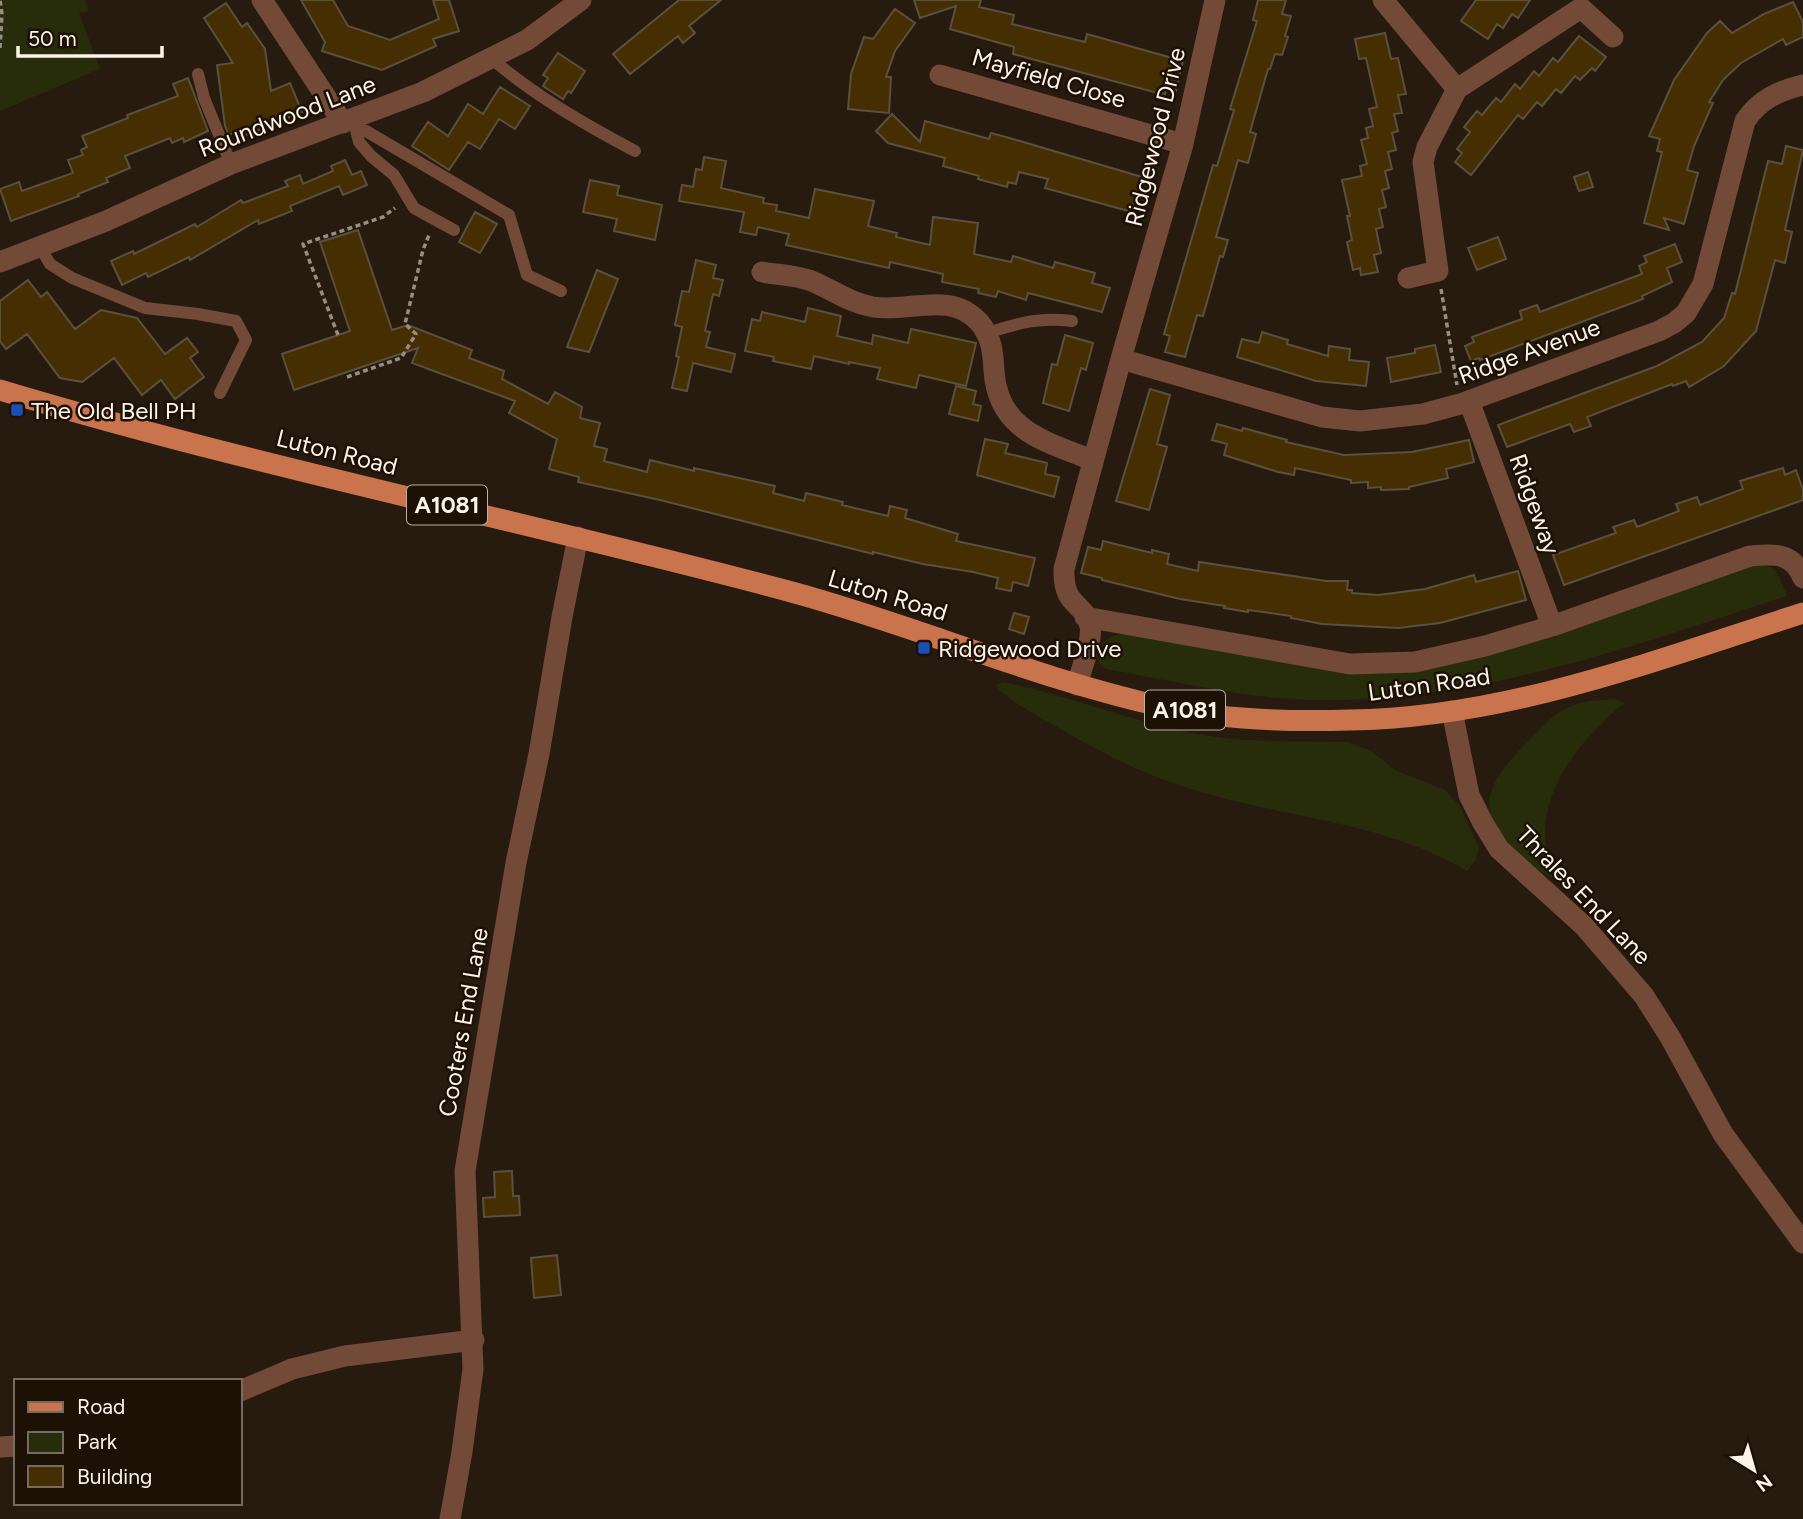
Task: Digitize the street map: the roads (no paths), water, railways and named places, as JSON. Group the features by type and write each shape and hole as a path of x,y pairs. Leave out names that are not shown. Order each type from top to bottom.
{"main road":[{"name":"Luton Road","path":"0,390 122,427 578,537 794,593 1077,685 1167,708 1273,720 1353,720 1452,711 1559,690 1803,613"}],"street":[{"path":"262,0 350,124"},
{"name":"Roundwood Lane","path":"0,262 106,221 231,164 350,124 423,92 527,40 582,0"},
{"name":"Ridgewood Drive","path":"1086,617 1065,593 1064,569 1092,460 1183,144 1215,0"},
{"path":"1383,0 1457,89"},
{"path":"1408,278 1438,271 1423,162 1427,146 1457,89 1581,8 1613,37"},
{"name":"Mayfield Close","path":"940,75 1183,144"},
{"name":"Ridge Avenue","path":"1121,359 1322,417 1360,421 1423,414 1464,402 1659,331 1686,313 1703,284 1745,121 1754,107 1767,97 1802,85"},
{"path":"762,272 812,281 847,299 875,307 894,309 934,304 953,305 978,321 987,333 993,346 995,383 1006,413 1028,434 1092,460"},
{"name":"Ridgeway","path":"1464,402 1552,626"},
{"name":"Cooters End Lane","path":"450,1519 471,1394 474,1340 465,1171 516,863 539,754 578,537"},
{"name":"Luton Road","path":"1086,617 1350,664 1415,662 1485,646 1552,626 1750,556 1774,554 1789,559 1799,567 1803,578"},
{"path":"1077,685 1091,635 1086,617"},
{"name":"Thrales End Lane","path":"1452,711 1469,795 1499,849 1584,926 1644,996 1670,1037 1723,1134 1803,1243"},
{"path":"242,1390 292,1369 345,1356 474,1340"}],"lane":[{"path":"492,59 511,75 594,130 635,151"},
{"path":"198,74 204,98 231,164"},
{"path":"350,124 359,142 371,156 394,175 414,208 454,230"},
{"path":"350,124 509,215 527,275 561,291"},
{"path":"40,247 50,264 72,278 145,308 236,321 246,340 220,393"},
{"path":"987,333 1031,320 1052,318 1072,321"}],"place":[{"name":"The Old Bell PH","path":"17,410"},
{"name":"Ridgewood Drive","path":"924,648"}]}
